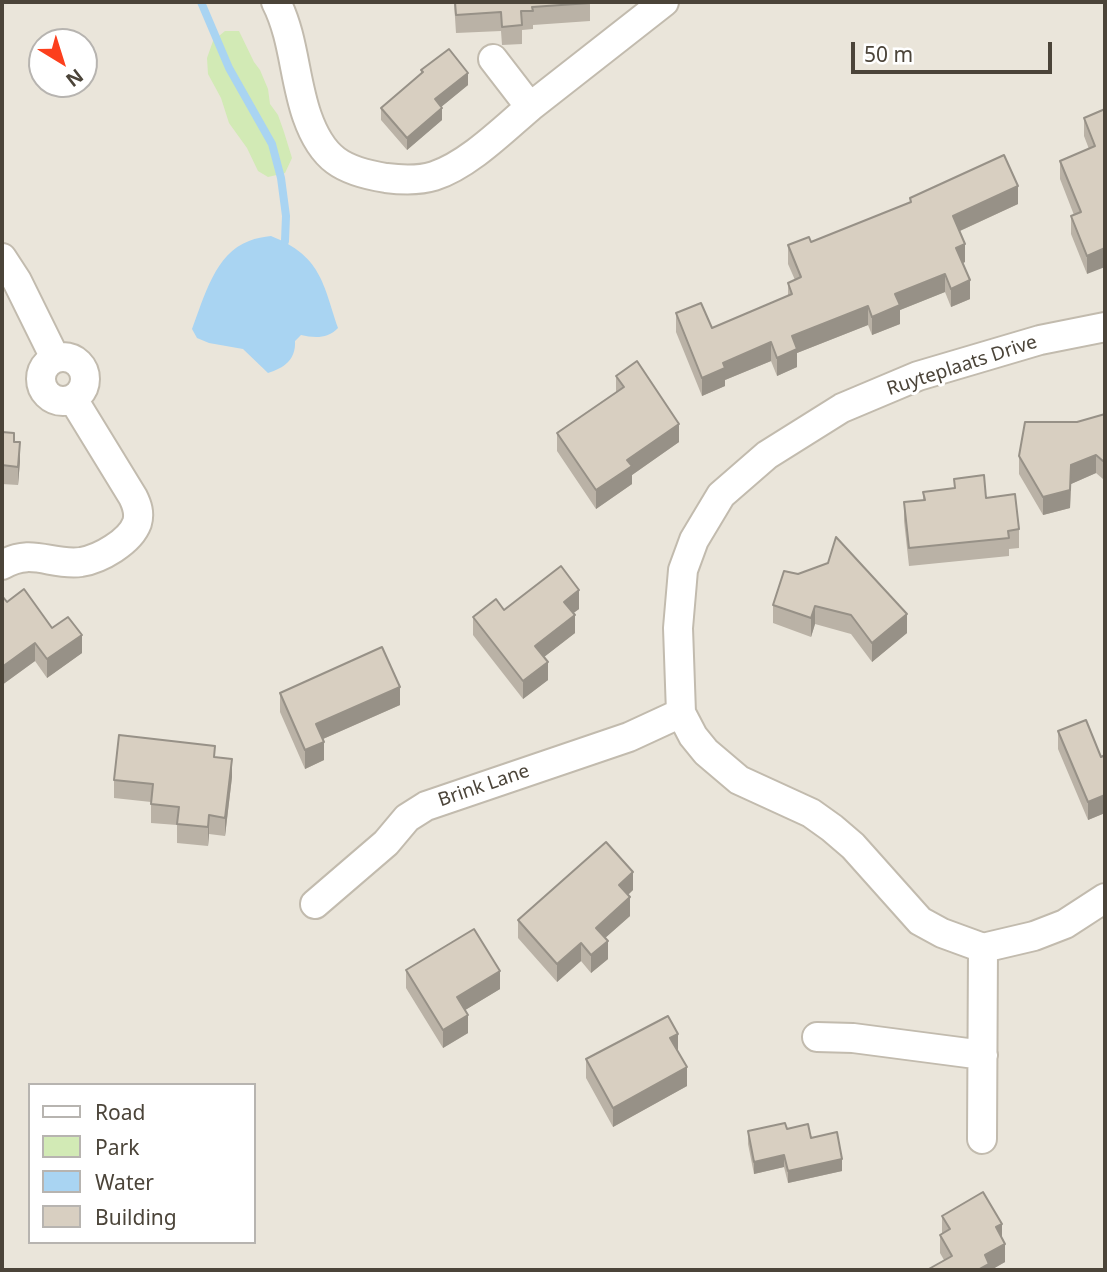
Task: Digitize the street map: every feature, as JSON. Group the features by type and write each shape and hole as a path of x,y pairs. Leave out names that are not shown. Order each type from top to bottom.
{"street":[{"path":"276,2 289,35 300,90 314,133 336,162 350,170 401,180 434,176 489,142 664,2"},
{"path":"493,59 530,107"},
{"path":"2,258 17,281 55,358 65,357 81,366 85,384 73,399 137,506 137,524 104,554 90,560 68,563 39,556 25,556 2,565"},
{"name":"Ruyteplaats Drive","path":"984,948 942,933 920,921 853,846 832,828 811,813 739,780 719,765 693,736 681,713 678,628 684,570 694,540 721,495 767,455 842,408 918,376 1040,340 1105,327"},
{"name":"Brink Lane","path":"315,904 386,843 407,818 426,806 629,737 681,713"},
{"path":"982,1139 984,948 1034,936 1065,924 1105,898"},
{"path":"817,1037 853,1038 983,1055"}],"shaded area":[{"path":"2,2 1105,2 1105,1270 2,1270"}],"green space":[{"path":"225,31 239,31 260,70 268,89 270,104 278,115 292,158 285,173 268,177 258,171 247,148 229,123 221,98 208,74 207,58 213,41"}],"water":[{"path":"271,236 300,252 310,262 323,284 338,328 321,337 301,335 295,341 295,348 288,362 268,373 243,349 209,343 197,338 192,329 212,278 227,255 249,241"}],"building":[{"path":"455,2 590,3 532,7 533,11 521,11 522,25 502,27 501,12 456,15"},
{"path":"449,49 468,73 435,99 442,108 407,138 381,108 423,72 421,70"},
{"path":"1105,109 1105,248 1087,256 1071,216 1081,212 1060,161 1095,146 1084,118"},
{"path":"1004,155 1018,186 953,216 965,244 956,248 970,280 951,289 945,274 895,294 900,305 872,317 868,306 792,336 797,349 777,358 771,342 723,363 725,368 702,378 676,313 701,303 712,328 792,294 788,283 801,277 788,245 809,237 811,242 911,202 910,198"},
{"path":"637,361 679,424 627,460 632,466 596,490 557,433 624,387 616,376"},
{"path":"1105,414 1105,459 1103,461 1096,455 1071,465 1070,490 1043,497 1019,456 1025,422 1077,422"},
{"path":"2,432 14,433 14,442 20,442 18,467 2,465"},
{"path":"984,475 986,498 1015,494 1019,529 1008,531 1009,538 909,548 904,502 925,500 923,492 955,488 954,479"},
{"path":"836,537 907,614 872,643 851,615 815,606 811,618 773,605 784,571 798,574 828,563"},
{"path":"561,566 579,590 564,602 575,615 535,646 548,662 523,681 473,617 496,599 504,610"},
{"path":"24,589 52,628 68,617 82,635 47,659 35,643 2,667 2,598 7,602"},
{"path":"382,647 400,687 316,724 324,742 305,750 280,693"},
{"path":"1086,720 1101,757 1105,755 1105,795 1088,802 1058,731"},
{"path":"119,735 215,746 214,757 232,759 225,818 209,815 208,827 177,824 179,807 151,804 153,784 114,780"},
{"path":"606,842 633,872 619,885 630,897 596,928 608,941 591,955 581,943 557,964 518,920"},
{"path":"474,929 500,971 457,997 468,1015 443,1030 406,970"},
{"path":"668,1016 678,1034 670,1038 687,1067 613,1108 586,1059"},
{"path":"785,1123 787,1129 808,1124 811,1138 837,1132 842,1159 788,1171 784,1155 754,1162 748,1131"},
{"path":"983,1192 1002,1224 996,1227 1005,1244 985,1255 989,1264 978,1270 927,1270 952,1256 940,1235 950,1229 942,1216"}],"waterway":[{"path":"201,2 229,68 272,144 281,178 286,216 285,241"}]}
